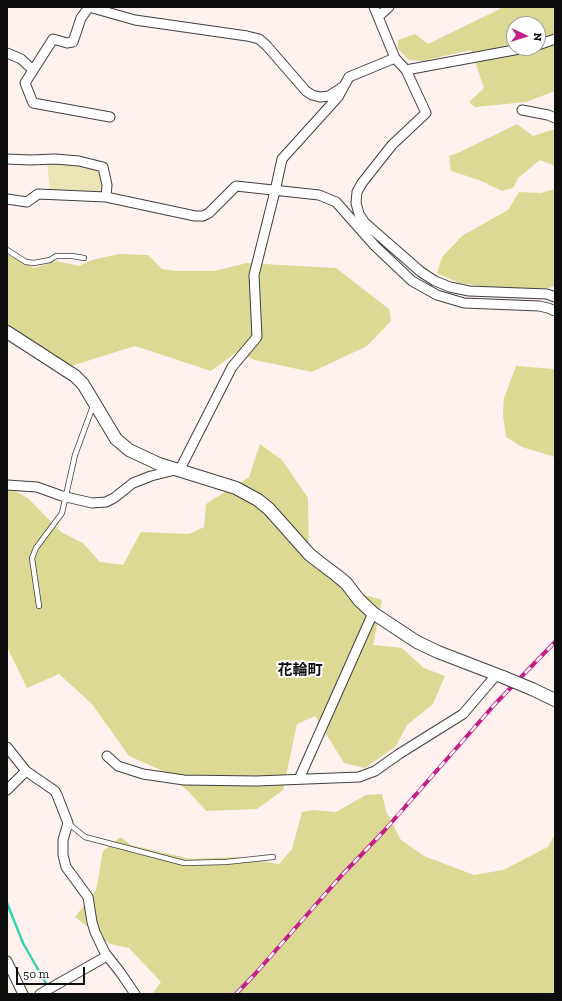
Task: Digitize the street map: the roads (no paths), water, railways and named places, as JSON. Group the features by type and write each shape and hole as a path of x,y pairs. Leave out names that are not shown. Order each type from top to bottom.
{"street":[{"path":"110,117 33,103 25,83 53,39 67,43 73,42 81,18 89,7 135,20 236,33 259,39 306,91 320,97 329,96 345,85"},
{"path":"374,7 395,58 406,70 426,113 392,145 362,183 357,192 356,203 362,226 412,281 437,295 464,303 539,306 555,311"},
{"path":"378,17 389,7"},
{"path":"406,70 506,51"},
{"path":"7,53 21,58 33,70"},
{"path":"7,485 37,487 66,497 92,503 106,502 114,498 133,483 151,476 177,470 232,367 256,337 254,275 282,158 338,97 349,77 395,58"},
{"path":"522,110 548,115 555,118"},
{"path":"7,159 55,159 79,161 103,167 107,186 106,197"},
{"path":"7,199 27,202 38,194 106,197 195,216 203,216 209,213 236,186 319,195 336,202 362,226 421,272 435,281 469,291 547,294 555,296"},
{"path":"7,332 75,376 83,384 112,433 121,444 140,456 177,470 236,488 258,500 269,508 309,554 346,583 359,600 373,613 417,642 431,649 532,689 555,700"},
{"path":"299,779 373,613"},
{"path":"107,756 118,766 142,774 184,780 256,781 359,777 375,771 399,754 463,714 500,676"},
{"path":"7,747 26,771 55,791 68,823 63,840 63,855 66,867 88,897 95,932 107,956 135,994"},
{"path":"7,790 26,771"},
{"path":"40,994 107,956"},
{"path":"7,960 23,994"}],"lane":[{"path":"7,250 26,262 34,263 50,260 56,256 84,258"},
{"path":"39,606 32,558 36,548 62,513 75,455 94,404"},
{"path":"68,823 84,837 184,863 226,862 273,857"}],"waterway":[{"path":"7,903 23,943 48,987"}],"railway":[{"path":"236,994 341,876 384,831 495,704 555,642"}],"district":[{"name":"花輪町","path":"300,671"}]}
